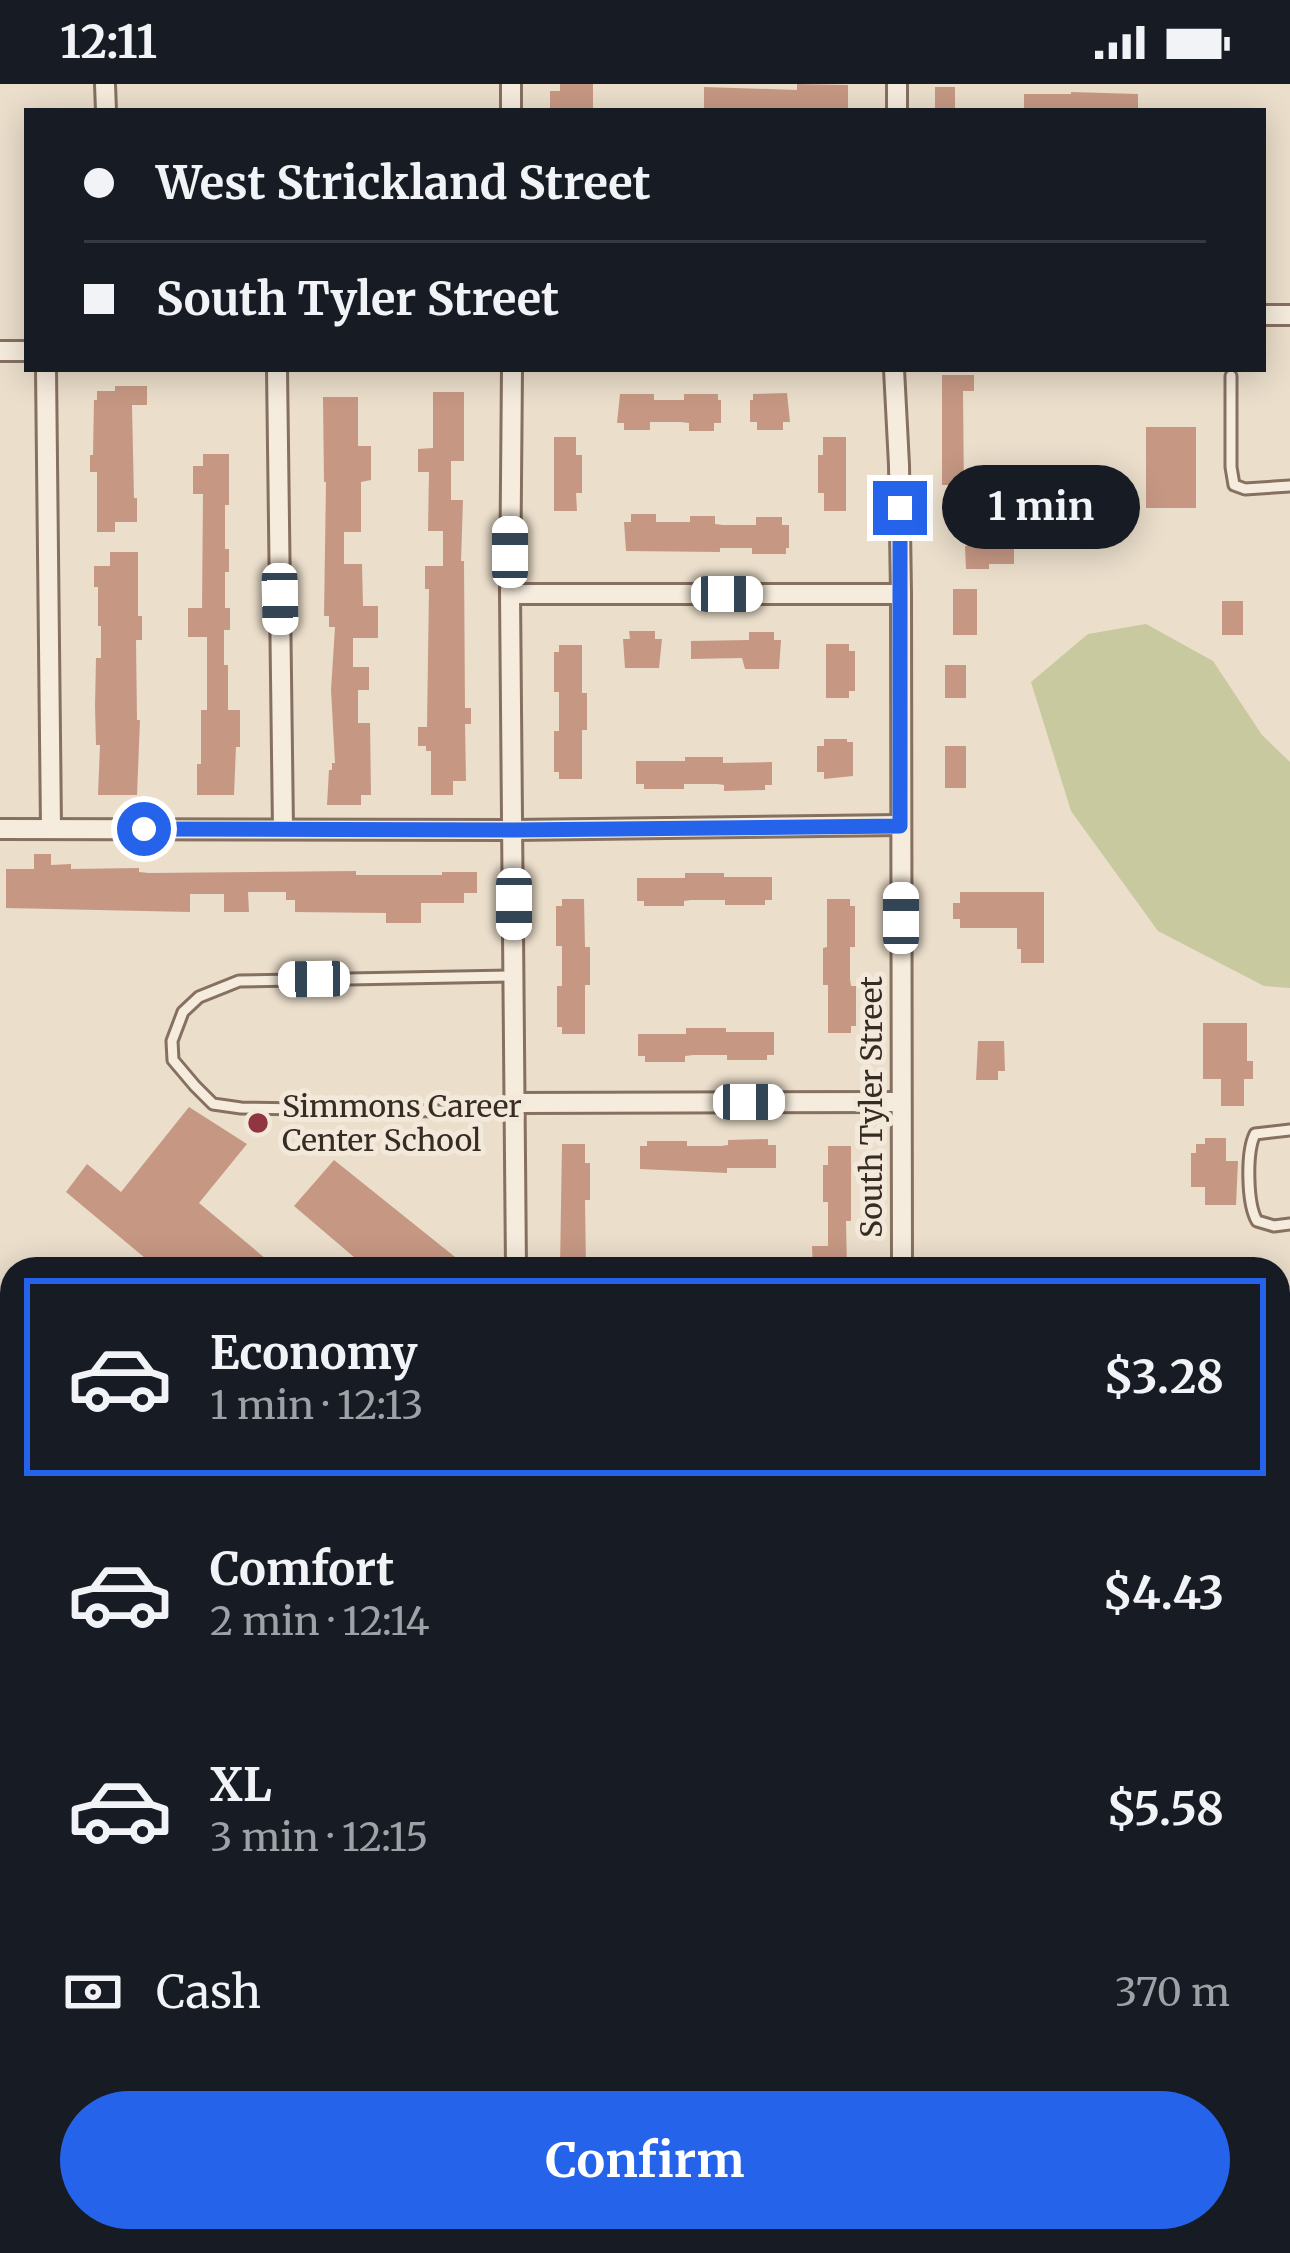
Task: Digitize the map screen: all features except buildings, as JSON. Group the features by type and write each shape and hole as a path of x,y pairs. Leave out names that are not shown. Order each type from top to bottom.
{"street":[{"path":"46,372 51,828"},
{"path":"277,372 283,829"},
{"path":"512,372 516,1257"},
{"name":"South Tyler Street","path":"894,372 901,594 902,1257"},
{"path":"510,594 901,594"},
{"path":"0,829 900,826"},
{"path":"515,1107 901,1102"}],"lane":[{"path":"1231,376 1234,485 1245,489 1290,487"},
{"path":"514,976 238,981 199,997 183,1012 172,1040 173,1060 213,1104 241,1108 515,1107"},
{"path":"1290,1130 1255,1134 1250,1144 1251,1210 1257,1221 1290,1224"}],"green space":[{"path":"1146,624 1213,661 1262,735 1290,762 1290,988 1264,986 1158,931 1071,811 1031,682 1088,634"}],"place":[{"name":"Simmons Career Center School","path":"258,1123"}],"route":[{"path":"144,829 900,826 900,508"}]}
